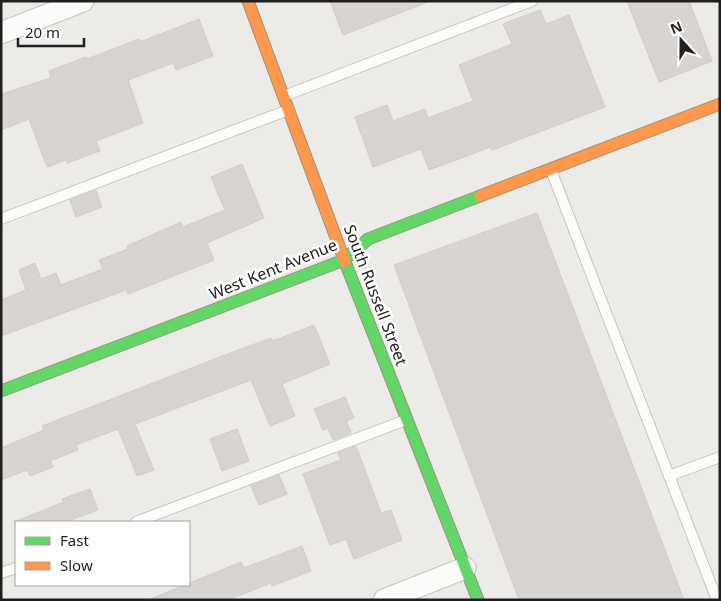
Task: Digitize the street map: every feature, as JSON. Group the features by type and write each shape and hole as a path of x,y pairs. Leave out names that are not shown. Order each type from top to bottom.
{"street":[{"path":"1,33 84,1"},
{"name":"South Russell Street","path":"248,1 344,260 478,600"},
{"name":"West Kent Avenue","path":"1,391 344,260 368,239 720,104"},
{"path":"384,600 465,568"}],"lane":[{"path":"283,96 532,1"},
{"path":"1,219 288,110"},
{"path":"551,170 717,600"},
{"path":"139,521 407,420"},
{"path":"670,476 720,457"},
{"path":"1,573 15,568"}],"building":[{"path":"330,1 427,1 428,2 343,35"},
{"path":"627,1 689,1 712,61 659,82"},
{"path":"540,10 546,24 569,15 605,107 492,150 491,147 429,170 421,149 373,167 355,117 387,105 393,121 425,109 428,118 473,101 459,65 512,44 503,24"},
{"path":"199,19 213,56 176,70 173,63 128,80 143,123 96,141 100,151 67,163 66,160 47,167 29,119 1,130 1,94 51,78 49,71 139,39 140,42"},
{"path":"242,164 264,218 207,243 214,260 128,294 126,290 1,336 1,300 26,290 19,270 35,263 41,279 56,273 61,285 103,269 99,260 128,249 127,246 181,222 183,227 225,210 211,177"},
{"path":"96,190 102,207 76,217 70,200"},
{"path":"537,213 684,600 519,600 394,265"},
{"path":"314,325 330,364 282,384 295,416 270,426 251,380 135,424 154,470 137,476 118,429 76,445 78,450 50,461 53,467 30,476 27,470 1,480 1,448 44,430 42,426 233,352 271,338 273,341"},
{"path":"345,397 354,418 346,421 351,433 333,440 328,428 323,430 314,409"},
{"path":"237,429 249,461 222,471 210,439"},
{"path":"356,446 381,513 391,510 402,540 354,559 346,539 330,545 303,474 341,460 338,453"},
{"path":"279,475 287,494 259,505 251,486"},
{"path":"90,489 98,510 68,521 16,521 64,502 62,499"},
{"path":"302,546 311,571 272,586 271,583 228,600 148,600 182,586 190,586 190,583 241,562 244,568"}],"traffic: fast":[{"path":"1,391 344,260 368,239 480,196"},
{"path":"345,262 478,600"}],"traffic: slow":[{"path":"248,1 345,262"},
{"path":"480,196 720,104"}]}
